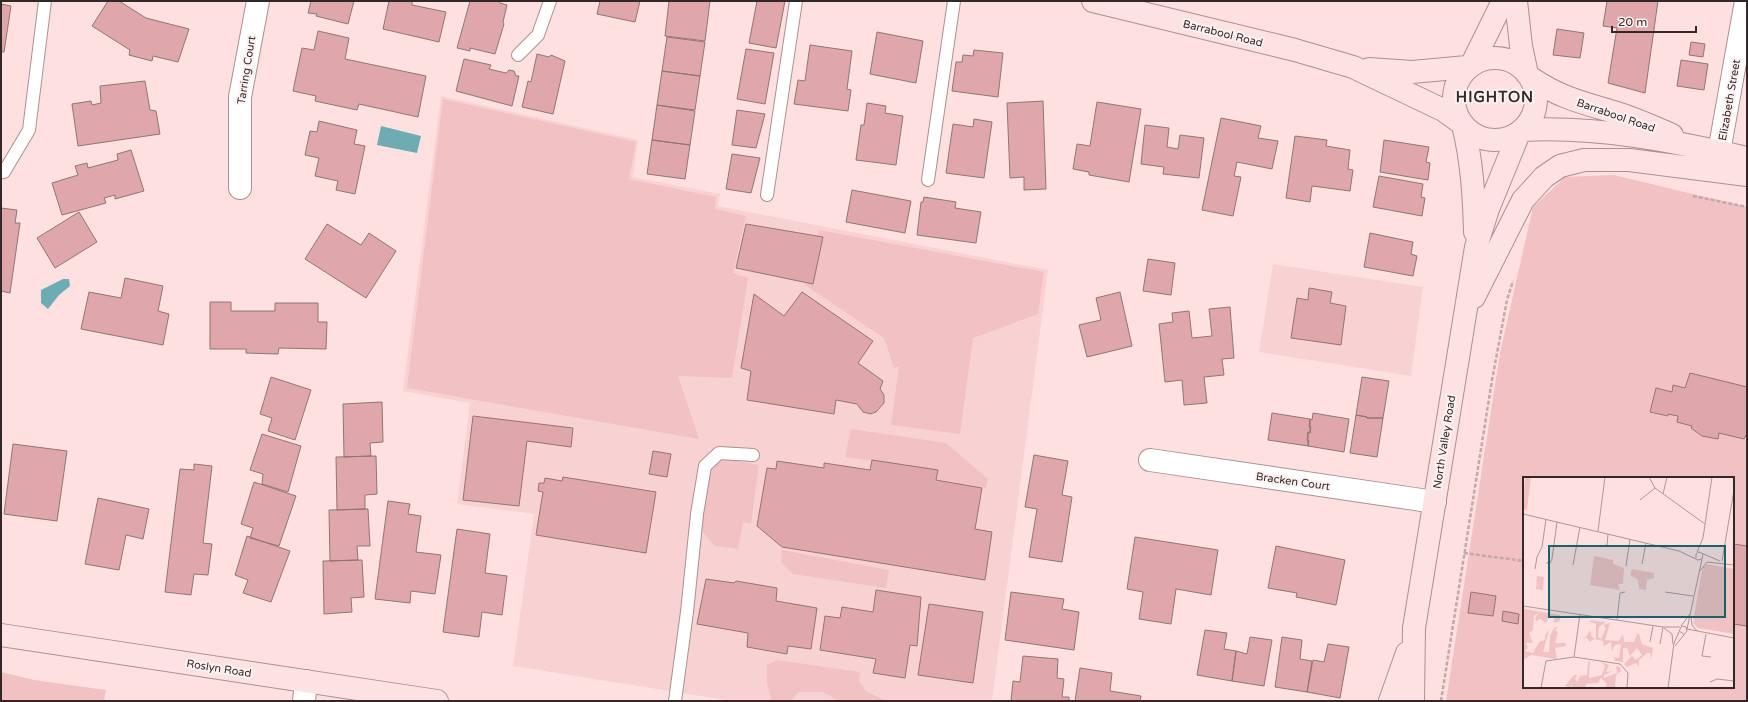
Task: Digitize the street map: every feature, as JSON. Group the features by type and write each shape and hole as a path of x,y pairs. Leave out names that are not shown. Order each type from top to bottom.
{"main road":[{"name":"Barrabool Road","path":"1093,1 1295,50 1353,67 1443,110 1461,124"},
{"path":"1503,1 1470,66 1459,77 1456,89 1456,106 1461,124 1472,134 1487,138 1509,137 1520,132 1534,107 1535,93 1521,46 1516,1"},
{"path":"1470,66 1487,59 1501,59 1519,67 1529,76"},
{"name":"Barrabool Road","path":"1353,67 1398,72 1470,66"},
{"name":"Barrabool Road","path":"1529,76 1545,88 1570,100 1633,118 1711,150"},
{"name":"North Valley Road","path":"1461,124 1468,148 1474,184 1476,247"},
{"name":"Barrabool Road","path":"1520,132 1565,129 1584,130 1711,150 1747,158"},
{"name":"North Valley Road","path":"1390,701 1412,636 1476,247 1488,209 1520,132"},
{"path":"1463,320 1523,200 1544,177 1560,166 1584,160 1629,160 1747,175"},
{"name":"Roslyn Road","path":"1,635 305,691 437,701"},
{"name":"North Valley Road","path":"1412,636 1413,701"}],"street":[{"name":"Tarring Court","path":"240,188 240,97 258,1"},
{"name":"Elizabeth Street","path":"1711,150 1746,1"},
{"name":"Bracken Court","path":"1150,460 1435,502"}],"lane":[{"path":"1,172 4,172 29,130 45,1"},
{"path":"518,56 538,35 550,1"},
{"path":"767,194 796,1"},
{"path":"928,180 954,1"},
{"path":"675,701 687,612 696,514 705,466 719,453 753,455"}],"path":[{"path":"1441,701 1492,380 1507,300 1514,278"},
{"path":"1464,553 1523,561"}],"shaded area":[{"path":"441,96 638,140 633,177 720,194 718,206 1048,270 992,701 732,701 513,666 534,514 457,504 470,403 403,391"},
{"path":"443,99 636,142 629,179 716,197 715,209 746,216 733,273 748,278 732,378 678,376 699,439 407,388"},
{"path":"1614,175 1747,207 1747,701 1446,701 1500,353 1533,207 1565,177"},
{"path":"819,230 1044,272 1038,314 973,338 960,434 891,425 899,366 894,368 884,338 805,285"},
{"path":"1273,264 1423,287 1411,376 1259,352"},
{"path":"851,429 946,443 988,479 986,488 936,479 938,470 845,457"},
{"path":"720,459 759,465 751,524 743,522 738,549 715,546 700,529 711,469"},
{"path":"782,550 889,570 886,588 793,574 781,562"},
{"path":"777,660 860,672 859,681 866,691 884,700 839,701 823,692 799,692 790,701 772,701 767,684 767,665"},
{"path":"1,672 34,680 106,690 104,701 1,701"}],"water":[{"path":"381,126 421,136 417,153 377,145"},
{"path":"63,279 69,279 70,286 59,295 48,309 41,303 41,290"}],"building":[{"path":"108,1 119,1 146,18 189,29 178,62 153,56 152,61 129,55 130,50 92,26"},
{"path":"311,1 354,1 348,24 316,16 317,14 308,13"},
{"path":"389,1 412,1 412,5 446,12 439,42 383,29"},
{"path":"470,1 499,1 500,3 507,5 503,22 504,24 495,54 470,48 470,51 457,48"},
{"path":"600,1 640,1 635,22 597,14"},
{"path":"669,1 710,1 705,41 665,36"},
{"path":"757,1 785,1 776,48 749,43"},
{"path":"1607,1 1658,1 1645,93 1608,83 1617,28 1603,26"},
{"path":"1,4 11,6 4,52 1,52"},
{"path":"1557,29 1584,33 1580,58 1553,55"},
{"path":"318,31 349,38 345,59 426,76 418,117 359,104 357,110 315,101 316,96 293,91 302,48 314,50"},
{"path":"877,32 923,41 916,83 870,74"},
{"path":"667,37 705,42 700,76 662,71"},
{"path":"1691,42 1705,44 1703,57 1689,55"},
{"path":"810,45 852,51 847,89 851,90 848,111 794,104 798,80 805,81"},
{"path":"746,49 774,53 765,104 737,99"},
{"path":"974,50 1003,53 998,97 952,91 956,62 962,62 963,55 973,56"},
{"path":"537,54 549,57 551,55 565,61 553,114 522,107 528,81 531,82"},
{"path":"464,59 491,65 489,69 506,73 509,70 514,71 516,76 519,76 512,106 456,91"},
{"path":"1681,60 1708,64 1704,90 1677,86"},
{"path":"662,71 700,76 695,110 657,105"},
{"path":"145,81 150,110 156,111 160,134 78,146 72,104 91,101 92,105 101,103 100,86"},
{"path":"1043,101 1046,189 1024,190 1024,177 1010,178 1007,103"},
{"path":"1097,102 1141,109 1129,182 1089,175 1089,172 1073,169 1077,144 1090,146"},
{"path":"867,103 886,106 885,113 903,116 896,165 856,160 861,125 864,125"},
{"path":"657,105 695,111 690,145 652,140"},
{"path":"737,110 765,114 756,148 732,145"},
{"path":"1221,118 1261,126 1258,138 1278,141 1272,169 1237,162 1234,176 1241,177 1233,216 1202,210"},
{"path":"974,119 992,122 984,178 946,173 953,124 973,127"},
{"path":"319,121 357,130 354,144 365,146 355,194 336,190 338,181 315,176 319,158 305,155 310,131 317,132"},
{"path":"1145,125 1169,128 1167,147 1178,149 1180,135 1204,138 1199,178 1163,174 1164,167 1141,164"},
{"path":"1295,136 1327,140 1326,146 1350,150 1348,169 1353,170 1350,191 1312,186 1310,202 1286,198"},
{"path":"652,140 690,145 685,179 647,174"},
{"path":"1384,140 1429,147 1426,162 1430,163 1428,180 1380,172"},
{"path":"131,150 144,191 115,199 115,195 104,198 106,203 62,215 52,183 78,175 75,166 87,163 88,168 118,160 117,154"},
{"path":"732,154 760,158 751,193 726,189"},
{"path":"1379,176 1423,184 1421,197 1425,198 1422,216 1373,207"},
{"path":"852,190 911,201 905,233 846,222"},
{"path":"924,197 956,202 955,208 981,212 976,243 917,235 921,202 923,202"},
{"path":"1,208 17,210 15,223 20,223 10,293 1,291"},
{"path":"79,212 97,242 55,268 37,238"},
{"path":"327,224 361,245 369,233 396,251 366,298 305,259"},
{"path":"746,224 823,237 813,284 736,268"},
{"path":"1370,233 1413,242 1411,254 1417,256 1413,276 1364,267"},
{"path":"1148,259 1175,263 1171,295 1143,291"},
{"path":"125,278 163,286 158,311 169,314 163,345 81,329 89,292 121,298"},
{"path":"1309,288 1332,292 1330,303 1346,306 1341,345 1291,338 1297,298 1308,300"},
{"path":"802,292 873,341 858,363 883,381 880,389 884,395 884,403 876,412 870,414 863,412 857,404 836,400 834,414 747,400 751,371 741,368 754,294 784,316"},
{"path":"1120,292 1132,346 1087,357 1079,325 1101,320 1096,298"},
{"path":"210,302 231,302 231,311 275,311 275,303 318,303 318,322 327,322 326,349 279,348 278,354 246,353 246,349 210,349"},
{"path":"1230,307 1234,358 1222,359 1224,375 1204,377 1207,403 1184,405 1182,380 1165,382 1159,324 1173,322 1172,313 1189,311 1192,338 1212,336 1209,309"},
{"path":"1690,373 1747,387 1747,433 1744,439 1719,433 1718,439 1702,436 1691,428 1692,426 1677,422 1678,416 1668,414 1668,416 1650,412 1656,388 1672,392 1673,385 1685,388"},
{"path":"271,377 311,390 295,440 268,431 272,418 260,414"},
{"path":"1362,377 1389,381 1383,418 1367,418 1356,415"},
{"path":"382,402 383,442 370,443 371,456 344,457 343,404"},
{"path":"1272,413 1310,419 1310,433 1308,432 1307,440 1309,441 1308,446 1268,440"},
{"path":"1313,413 1349,419 1344,452 1308,446 1308,432 1310,433 1310,419 1312,420"},
{"path":"1356,415 1367,418 1383,418 1377,457 1350,453"},
{"path":"473,416 573,428 571,447 527,441 519,506 463,500"},
{"path":"262,434 301,446 288,492 262,484 263,474 250,470"},
{"path":"13,444 67,451 57,521 4,514"},
{"path":"653,451 671,454 667,477 649,474"},
{"path":"1034,455 1068,461 1062,495 1072,497 1062,562 1029,557 1037,509 1025,507"},
{"path":"376,456 377,494 365,495 365,509 337,510 336,457"},
{"path":"872,460 938,470 936,480 982,488 975,529 992,532 985,580 782,547 757,526 767,468 776,469 777,461 824,468 824,463 870,470"},
{"path":"194,464 212,466 203,543 212,544 208,575 194,574 191,595 165,592 180,469 194,470"},
{"path":"563,477 656,492 646,553 536,535 543,492 538,491 539,483 544,483 545,478 562,481"},
{"path":"254,482 296,496 279,546 250,538 253,528 241,524"},
{"path":"98,498 149,509 143,539 126,535 119,570 85,564"},
{"path":"388,501 410,504 408,514 421,516 416,552 441,555 435,594 411,591 410,603 375,599"},
{"path":"368,509 370,546 357,546 358,560 330,561 329,510"},
{"path":"457,529 490,534 485,573 507,576 502,615 482,612 479,637 443,632"},
{"path":"247,536 290,551 271,602 243,593 248,580 235,575"},
{"path":"1135,537 1218,550 1211,595 1176,589 1171,624 1139,619 1143,592 1127,589"},
{"path":"1734,544 1747,546 1747,626 1734,624"},
{"path":"1276,546 1345,560 1336,605 1296,597 1297,593 1268,588"},
{"path":"362,560 364,597 351,598 352,612 324,614 323,561"},
{"path":"706,579 734,583 736,581 777,588 776,601 817,608 811,649 788,646 787,654 747,647 748,633 697,624"},
{"path":"876,590 921,597 917,646 910,645 905,678 873,673 876,659 820,650 825,616 840,618 842,607 873,612"},
{"path":"1011,592 1064,599 1062,609 1079,612 1074,650 1005,640"},
{"path":"1471,592 1496,596 1493,616 1468,613"},
{"path":"929,604 983,612 973,683 918,675"},
{"path":"1503,611 1519,614 1518,624 1502,621"},
{"path":"1205,630 1227,633 1224,649 1236,651 1232,681 1197,675"},
{"path":"1250,637 1272,640 1264,686 1232,681 1236,651 1247,654"},
{"path":"1282,637 1302,640 1300,659 1312,661 1307,692 1275,687"},
{"path":"1328,644 1349,647 1340,698 1307,692 1313,660 1324,662"},
{"path":"1023,656 1058,659 1057,678 1064,679 1062,697 1069,697 1069,701 1011,701 1013,681 1020,682"},
{"path":"1080,668 1112,673 1110,691 1141,696 1140,701 1075,701"}],"district":[{"name":"HIGHTON","path":"1495,97"}]}
